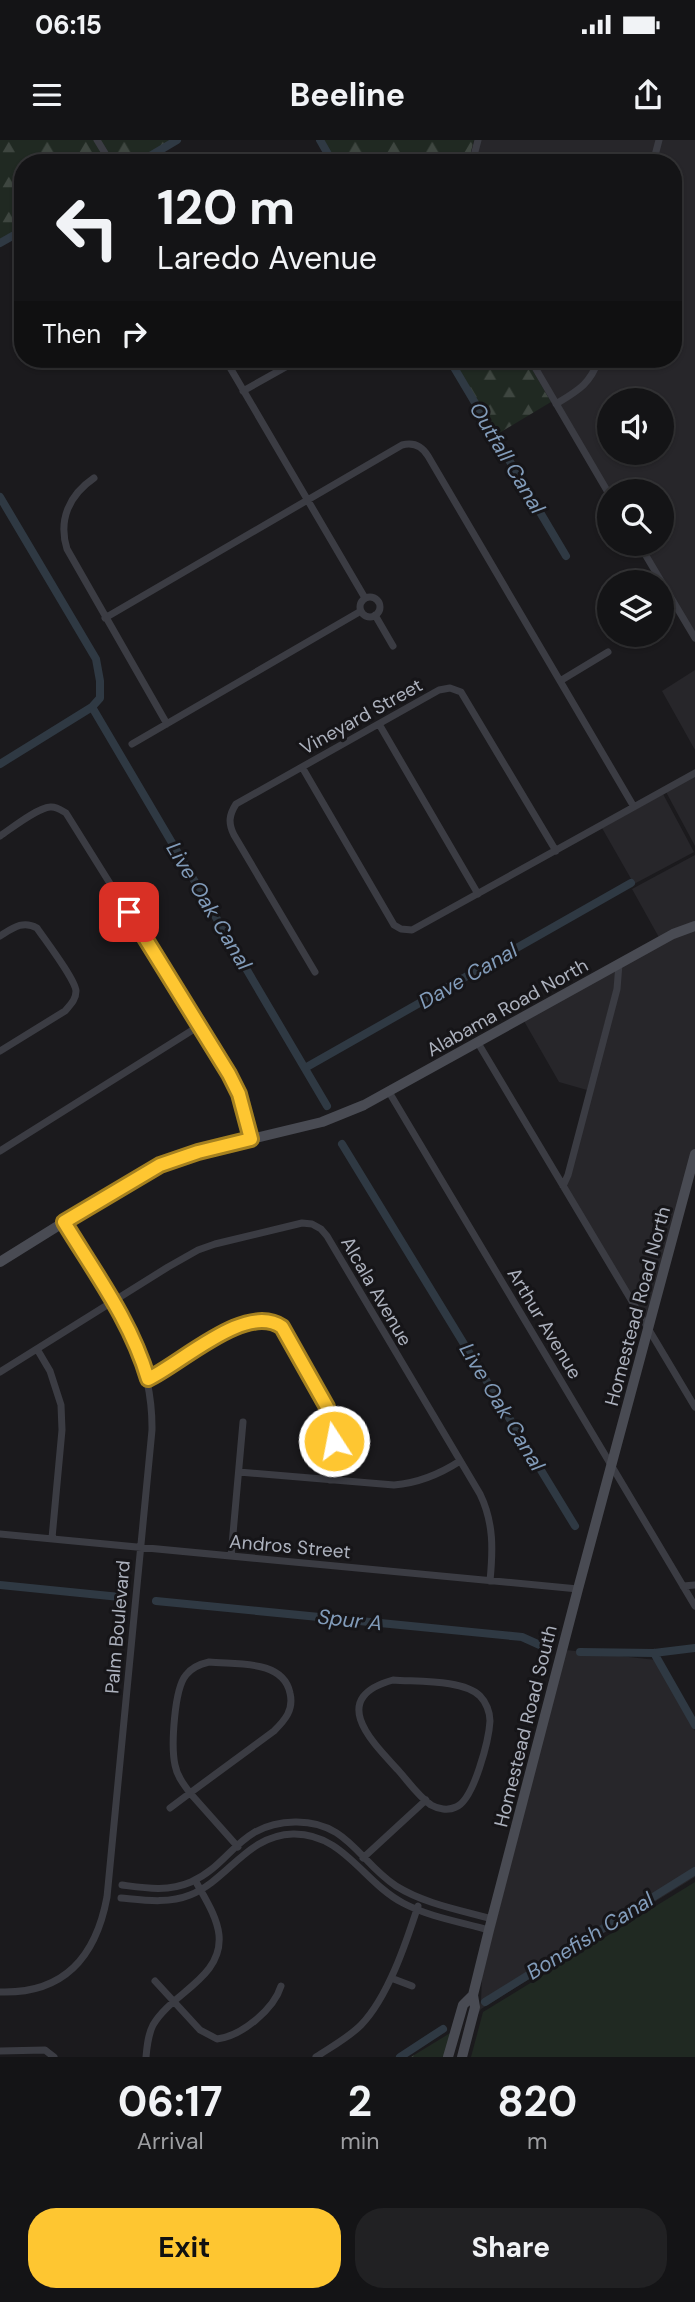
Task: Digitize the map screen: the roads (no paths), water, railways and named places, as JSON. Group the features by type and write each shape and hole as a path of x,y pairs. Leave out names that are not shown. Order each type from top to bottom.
{"main road":[{"name":"Alabama Road North","path":"0,1262 160,1165 198,1152 335,1117 389,1092 675,933 695,926"},
{"name":"Homestead Road North","path":"612,1466 695,1154"},
{"name":"Homestead Road South","path":"448,2057 463,2005 472,1995 612,1466"},
{"name":"Homestead Road South","path":"462,2057 475,2007 472,1995"}],"street":[{"path":"230,368 365,598"},
{"path":"243,391 284,368"},
{"path":"535,368 600,479"},
{"path":"556,404 584,387 595,368"},
{"path":"105,618 402,445 413,445 425,451 634,807"},
{"path":"94,478 78,492 67,510 62,528 63,537 73,563 167,724"},
{"path":"646,556 695,638"},
{"path":"365,598 377,600 379,609 375,615 366,615 361,611 360,605 365,598"},
{"path":"132,744 361,611"},
{"path":"375,615 393,646"},
{"path":"560,681 608,652"},
{"name":"Vineyard Street","path":"315,972 234,835 230,814 236,804 439,690 450,688 461,692 556,851"},
{"path":"379,724 478,894"},
{"path":"302,767 397,927 412,930 695,773"},
{"path":"0,836 50,807 59,808 66,813 234,1084 245,1112 251,1139"},
{"path":"0,936 19,925 29,924 37,928 76,991 73,1002 65,1011 0,1051"},
{"path":"563,1186 612,1010 619,964"},
{"path":"0,1152 199,1026"},
{"path":"478,1043 695,1406"},
{"name":"Arthur Avenue","path":"389,1092 695,1606"},
{"name":"Palm Boulevard","path":"0,1992 32,1990 61,1977 83,1957 101,1927 107,1897 152,1430 148,1379 134,1336 64,1222"},
{"name":"Alcala Avenue","path":"0,1372 198,1250 293,1224 312,1224 327,1236 480,1494 489,1517 492,1551 490,1581"},
{"path":"148,1379 236,1327 257,1321 275,1322 282,1327 327,1407 334,1441 330,1480"},
{"path":"37,1349 53,1379 61,1405 62,1430 52,1538"},
{"path":"231,1556 243,1422"},
{"path":"239,1472 376,1484 407,1484 434,1476 460,1461"},
{"name":"Andros Street","path":"0,1534 578,1589"},
{"path":"683,1586 695,1585"},
{"path":"170,1808 190,1793 274,1731 286,1719 291,1702 290,1691 275,1671 258,1666 209,1662 187,1673 181,1682 178,1695 173,1748 177,1772 190,1793 244,1854"},
{"path":"393,1680 463,1687 481,1697 486,1705 490,1723 473,1789 467,1800 452,1809 433,1806 426,1800 363,1728 359,1708 363,1699 376,1685 393,1680"},
{"path":"357,1863 426,1800"},
{"path":"122,1885 167,1889 195,1880 236,1845 263,1828 297,1822 332,1830 345,1838 395,1885 420,1898 492,1919"},
{"path":"121,1898 173,1900 200,1891 244,1854 266,1840 295,1834 321,1838 337,1846 385,1892 417,1910 489,1930"},
{"path":"146,2057 153,2025 163,2012 201,1979 213,1963 217,1952 219,1933 195,1880"},
{"path":"145,1888 145,1900"},
{"path":"316,2057 343,2040 375,2009 391,1978 420,1898"},
{"path":"391,1978 412,1986"},
{"path":"155,1981 193,2023 217,2039 226,2038 242,2029 271,2006 281,1986"},
{"path":"0,2051 44,2050 54,2057"}],"waterway":[{"path":"153,154 177,140"},
{"name":"Outfall Canal","path":"320,140 328,154"},
{"path":"0,243 14,235"},
{"name":"Outfall Canal","path":"454,368 566,556"},
{"path":"0,497 96,659 100,681 100,698 92,707 0,764"},
{"name":"Live Oak Canal","path":"92,707 327,1106"},
{"name":"Dave Canal","path":"305,1068 631,883"},
{"name":"Live Oak Canal","path":"342,1144 575,1526"},
{"name":"Spur A","path":"0,1585 120,1597"},
{"name":"Spur A","path":"156,1601 522,1637 542,1646"},
{"name":"Spur A","path":"580,1652 654,1653 695,1648"},
{"path":"654,1653 695,1725"},
{"name":"Bonefish Canal","path":"485,2002 695,1871"},
{"name":"Bonefish Canal","path":"400,2057 443,2029"}]}
